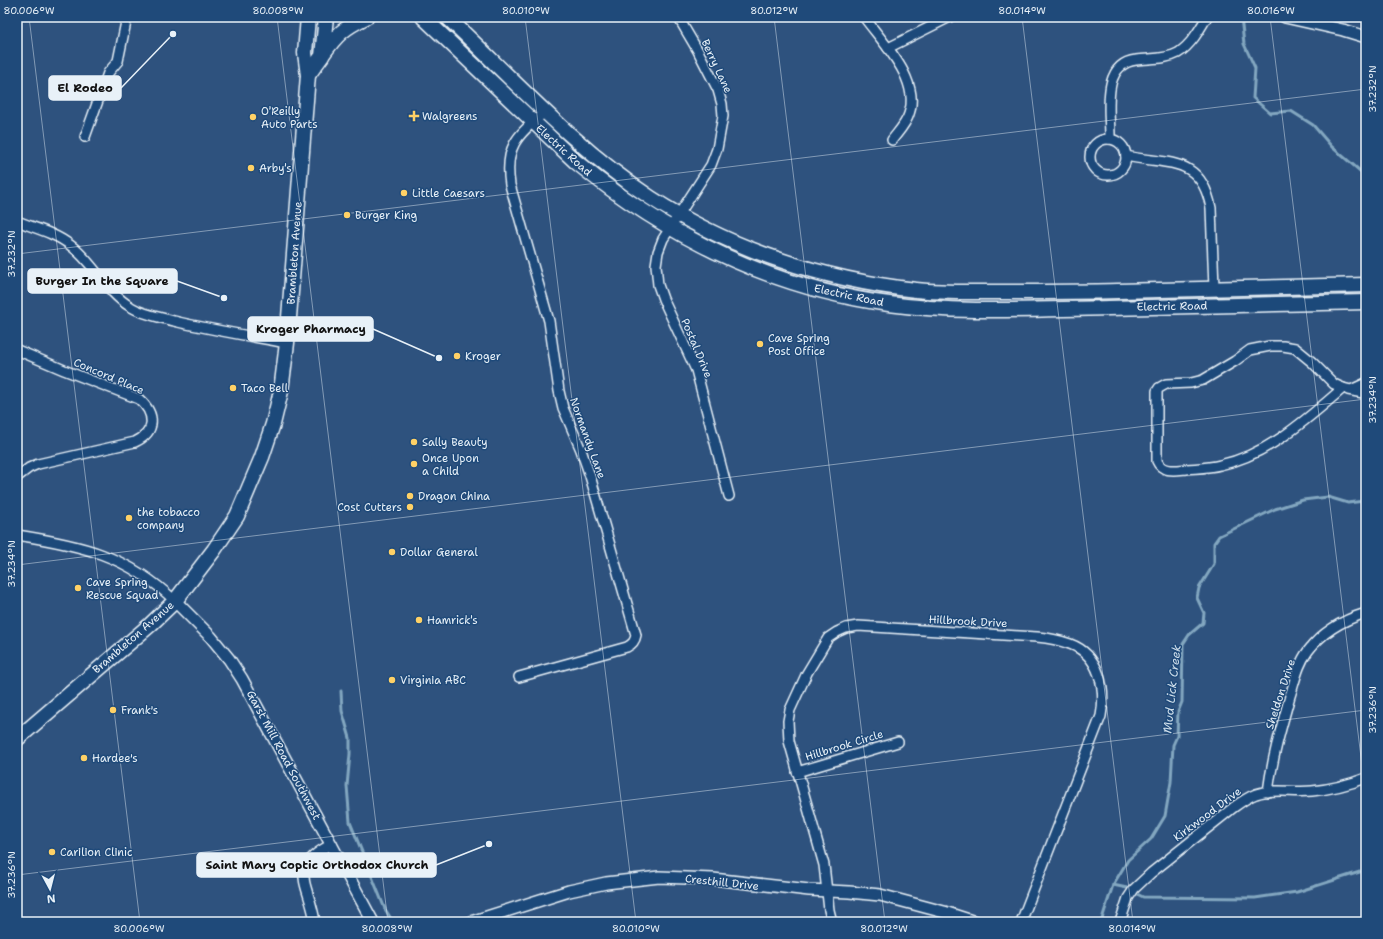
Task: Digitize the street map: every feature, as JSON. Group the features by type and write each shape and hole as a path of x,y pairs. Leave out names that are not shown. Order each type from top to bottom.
{"main road":[{"name":"Brambleton Avenue","path":"17,738 150,625 175,600 214,550 237,516 262,457 273,424 281,391 287,344 308,75 305,53 308,17"},
{"path":"322,56 326,17"},
{"path":"308,75 335,36 349,25 366,17"},
{"path":"410,17 428,22"},
{"name":"Electric Road","path":"447,17 588,150 651,198 716,234 764,254 824,273 886,286 957,292 1056,292 1366,285"},
{"name":"Electric Road","path":"428,22 576,162 603,184 638,209 669,228 723,255 787,280 824,291 890,304 959,310 1366,302"}],"street":[{"path":"85,137 108,73 118,61 127,17"},
{"name":"Berry Lane","path":"678,17 698,51 718,90 722,104 723,116 717,149 711,165 678,214"},
{"path":"864,17 888,48 910,85 912,104 909,115 903,126 892,140"},
{"path":"888,48 950,17"},
{"path":"1109,139 1109,88 1115,72 1126,63 1134,60 1163,58 1178,53 1187,46 1207,17"},
{"path":"1285,17 1343,30 1366,37"},
{"name":"Normandy Lane","path":"519,677 627,647 635,640 636,635 590,476 581,450 563,408 559,391 550,321 510,185 508,164 510,152 515,141 522,132 546,111"},
{"path":"1109,139 1115,140 1120,144 1125,150 1126,156 1122,168 1116,173 1106,175 1095,170 1090,160 1092,147 1098,142 1109,139"},
{"path":"1126,156 1177,164 1191,171 1200,179 1204,186 1211,208 1214,288"},
{"name":"Postal Drive","path":"678,214 669,228 658,252 656,265 658,285 696,370 729,496"},
{"path":"17,221 55,236 70,245 85,260 113,294 132,308 146,314 287,344"},
{"path":"1343,388 1311,416 1290,431 1264,448 1243,458 1220,465 1178,470 1166,470 1162,468 1157,461 1159,388 1166,384 1191,383 1203,380 1235,361 1250,350 1270,346 1295,348 1312,362 1334,384 1351,390 1366,383"},
{"name":"Concord Place","path":"17,350 139,399 145,404 149,411 152,425 146,435 134,442 38,464 29,468 17,477"},
{"path":"1343,388 1363,393 1366,392"},
{"path":"17,535 60,543 111,558 130,566 147,577 175,600"},
{"name":"Garst Mill Road Southwest","path":"175,600 211,638 242,679 374,922"},
{"name":"Sheldon Drive","path":"1268,792 1271,769 1282,724 1301,663 1307,652 1328,631 1338,624 1366,613"},
{"name":"Hillbrook Drive","path":"832,922 824,864 798,772 788,732 788,721 790,710 807,673 828,638 846,628 858,626 1054,639 1076,647 1085,654 1097,670 1102,683 1104,695 1101,716 1021,922"},
{"name":"Hillbrook Circle","path":"798,772 898,742"},
{"name":"Kirkwood Drive","path":"1120,922 1128,898 1134,889 1151,873 1234,807 1256,794 1336,788 1353,784 1366,778"},
{"path":"315,922 311,900 303,878 304,870 313,856 332,844"},
{"name":"Cresthill Drive","path":"471,922 568,891 630,879 659,877 684,877 770,887 880,895 938,910 975,922"}],"waterway":[{"name":"Mud Lick Creek","path":"1241,17 1244,44 1255,68 1253,98 1270,113 1291,111 1313,125 1332,147 1366,176"},
{"name":"Mud Lick Creek","path":"1101,922 1113,885 1128,860 1151,839 1165,816 1171,782 1173,745 1177,736 1178,712 1182,702 1183,644 1189,635 1203,623 1204,613 1197,598 1199,588 1214,564 1214,543 1219,536 1275,509 1303,500 1328,497 1348,503 1364,501 1366,499"},
{"path":"341,691 342,711 350,738 347,786 350,822 385,909 393,922"},
{"path":"1139,895 1143,897 1255,898 1297,892 1366,870"},
{"path":"1113,885 1127,888"}],"place":[{"name":"El Rodeo","path":"173,34"},
{"name":"Walgreens","path":"414,116"},
{"name":"O'Reilly Auto Parts","path":"253,117"},
{"name":"Arby's","path":"251,168"},
{"name":"Little Caesars","path":"404,193"},
{"name":"Burger King","path":"347,215"},
{"name":"Burger In the Square","path":"224,298"},
{"name":"Cave Spring Post Office","path":"760,344"},
{"name":"Kroger","path":"457,356"},
{"name":"Kroger Pharmacy","path":"439,358"},
{"name":"Taco Bell","path":"233,388"},
{"name":"Sally Beauty","path":"414,442"},
{"name":"Once Upon a Child","path":"414,464"},
{"name":"Dragon China","path":"410,496"},
{"name":"Cost Cutters","path":"410,507"},
{"name":"the tobacco company","path":"129,518"},
{"name":"Dollar General","path":"392,552"},
{"name":"Cave Spring Rescue Squad","path":"78,588"},
{"name":"Hamrick's","path":"419,620"},
{"name":"Virginia ABC","path":"392,680"},
{"name":"Frank's","path":"113,710"},
{"name":"Hardee's","path":"84,758"},
{"name":"Saint Mary Coptic Orthodox Church","path":"489,844"},
{"name":"Carilion Clinic","path":"52,852"}]}
